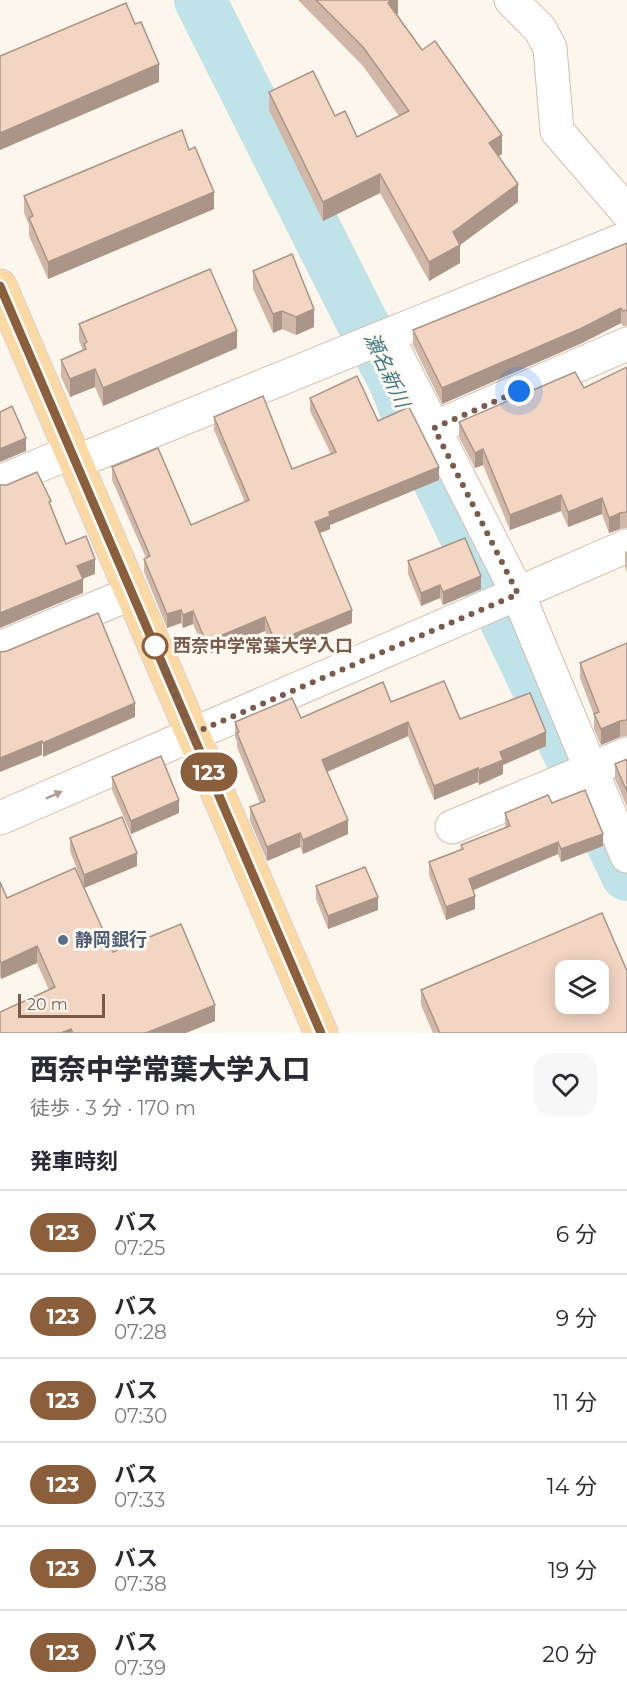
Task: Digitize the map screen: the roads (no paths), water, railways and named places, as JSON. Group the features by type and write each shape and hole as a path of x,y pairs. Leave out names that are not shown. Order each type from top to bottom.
{"main road":[{"path":"0,286 321,1033"}],"street":[{"path":"511,0 540,29 550,48 558,131 627,212"},
{"path":"0,482 74,457 387,336 627,238"},
{"path":"387,336 518,594 627,856"},
{"path":"434,428 627,345"},
{"path":"0,818 627,546"},
{"path":"0,648 132,593"},
{"path":"452,827 627,754"}],"waterway":[{"name":"瀬名新川","path":"200,0 361,320 394,380 408,416 627,875"}],"place":[{"name":"西奈中学常葉大学入口","path":"155,646"},
{"name":"静岡銀行","path":"63,940"}]}
